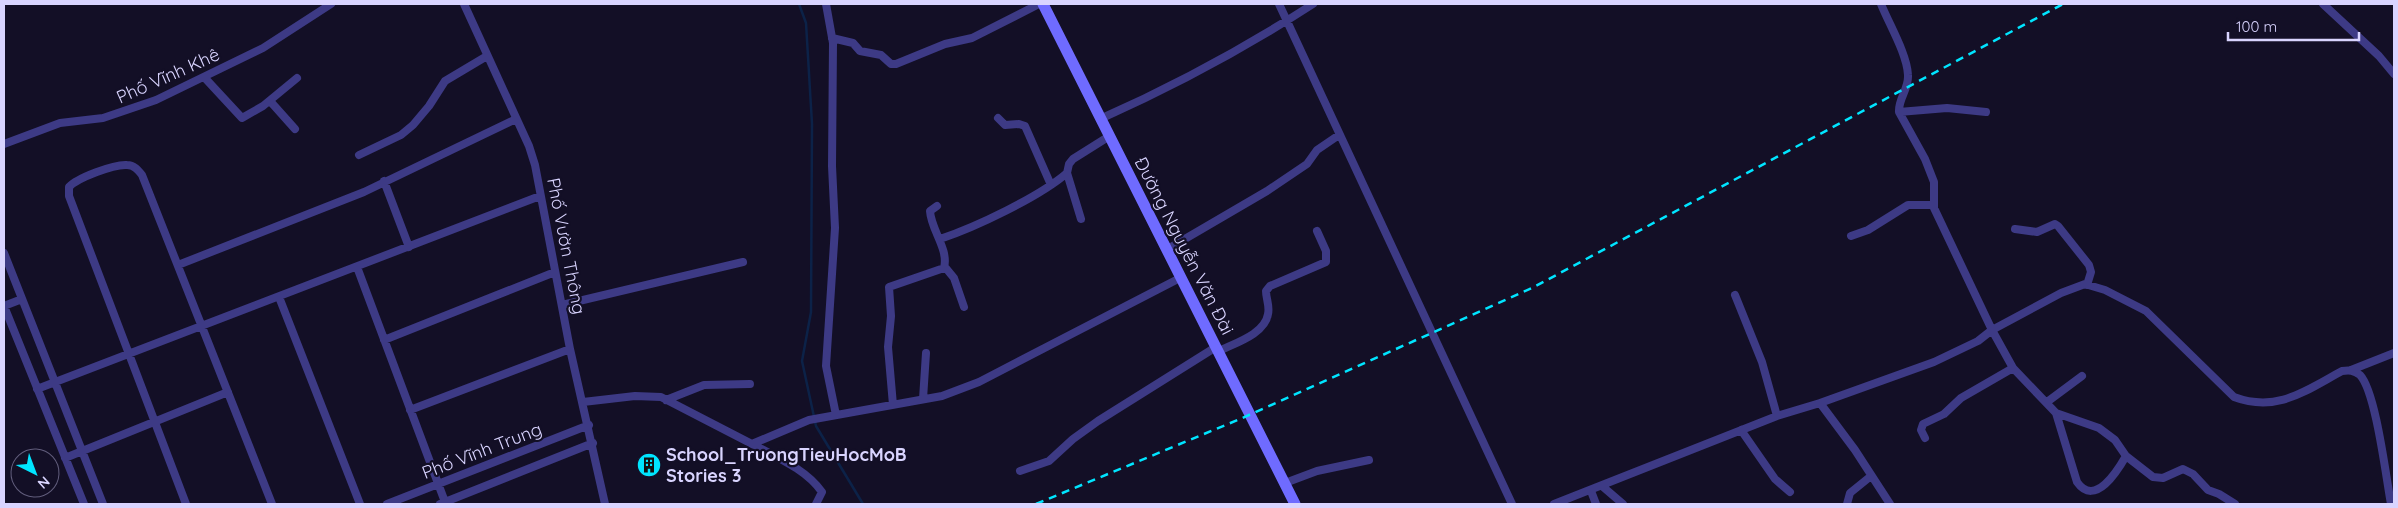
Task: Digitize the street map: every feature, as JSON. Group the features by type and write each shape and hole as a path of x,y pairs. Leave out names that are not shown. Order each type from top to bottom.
{"street":[{"name":"Phố Vĩnh Khê","path":"4,144 60,123 119,114 156,100 263,48 331,4"},
{"name":"Phố Vườn Thông","path":"464,4 535,165 570,349 593,443 605,504"},
{"path":"826,4 832,38 835,237 826,366 836,415"},
{"path":"832,38 853,43 860,51 881,55 891,64 896,64 946,44 972,38 1041,4"},
{"name":"Đường Nguyễn Văn Đài","path":"1041,4 1218,349 1295,504"},
{"path":"1279,4 1512,504"},
{"path":"1100,119 1149,97 1242,49 1313,4"},
{"path":"1881,4 1907,65 1908,87 1898,107 1899,112 1925,159 1934,182 1933,205 1992,330 2013,368 2056,413 2077,482 2083,489 2096,490 2107,485 2126,456"},
{"path":"2327,5 2379,56 2394,74"},
{"path":"359,155 401,135 425,111 445,80 488,56"},
{"path":"204,77 242,118 270,100 297,78"},
{"path":"270,100 295,129"},
{"path":"1899,112 1946,108 1986,112"},
{"path":"998,118 1005,125 1019,124 1024,126 1051,185"},
{"path":"178,265 364,192 516,119"},
{"path":"1166,250 1267,191 1307,164 1317,150 1339,135"},
{"path":"1080,219 1067,172 1068,164 1108,137"},
{"path":"186,504 69,196 69,186 74,181 127,164 136,167 142,175 272,504"},
{"path":"940,240 972,226 1051,185 1067,172"},
{"path":"384,181 409,247"},
{"path":"37,389 540,196"},
{"path":"1851,236 1868,230 1908,205 1933,205"},
{"path":"937,206 930,211 931,217 940,240 945,267 954,278 964,307"},
{"path":"2015,229 2038,232 2055,224 2058,226 2089,265 2091,272 2087,285"},
{"path":"1020,471 1049,461 1073,439 1098,421 1218,349 1258,331 1265,323 1269,307 1266,291 1270,286 1326,262 1326,251 1317,230"},
{"path":"4,253 103,504"},
{"path":"562,305 743,262"},
{"path":"357,267 446,503"},
{"path":"892,405 888,347 891,316 890,287 941,271 945,267"},
{"path":"384,340 555,272"},
{"path":"752,444 809,420 942,396 979,382 1180,278"},
{"path":"1554,504 1777,416 1820,403 1934,362 1978,341 1992,330 2072,287 2087,285 2105,290 2146,311 2234,397 2250,403 2286,400 2342,371 2351,370 2394,353"},
{"path":"1735,295 1762,362 1777,416"},
{"path":"279,297 360,504"},
{"path":"22,299 4,306 84,504"},
{"path":"410,410 570,349"},
{"path":"923,399 926,353"},
{"path":"1925,438 1920,430 1923,424 1944,414 1961,398 2013,368"},
{"path":"2351,370 2359,375 2367,386 2391,504"},
{"path":"2047,402 2082,376"},
{"path":"666,400 704,385 721,383 750,384"},
{"path":"65,458 228,392"},
{"path":"583,402 635,396 661,397 790,465 816,483 822,492 816,504"},
{"path":"1820,403 1890,504"},
{"path":"2056,413 2099,428 2114,440 2126,456 2153,477 2163,478 2183,469 2193,474 2208,490 2236,504"},
{"name":"Phố Vĩnh Trung","path":"387,504 589,426"},
{"path":"1741,430 1774,479 1790,492"},
{"name":"Phố Vĩnh Trung","path":"446,503 593,443"},
{"path":"1285,483 1317,471 1369,460"},
{"path":"1847,504 1850,493 1871,476"},
{"path":"1602,486 1623,504"},
{"path":"1591,491 1596,504"}],"waterway":[{"path":"799,4 806,23 812,124 811,312 802,361 816,426 863,504"}],"railway":[{"path":"1036,504 1240,419 1532,288 2063,4"}],"place":[{"name":"School_TruongTieuHocMoB Stories 3","path":"649,465"}]}
